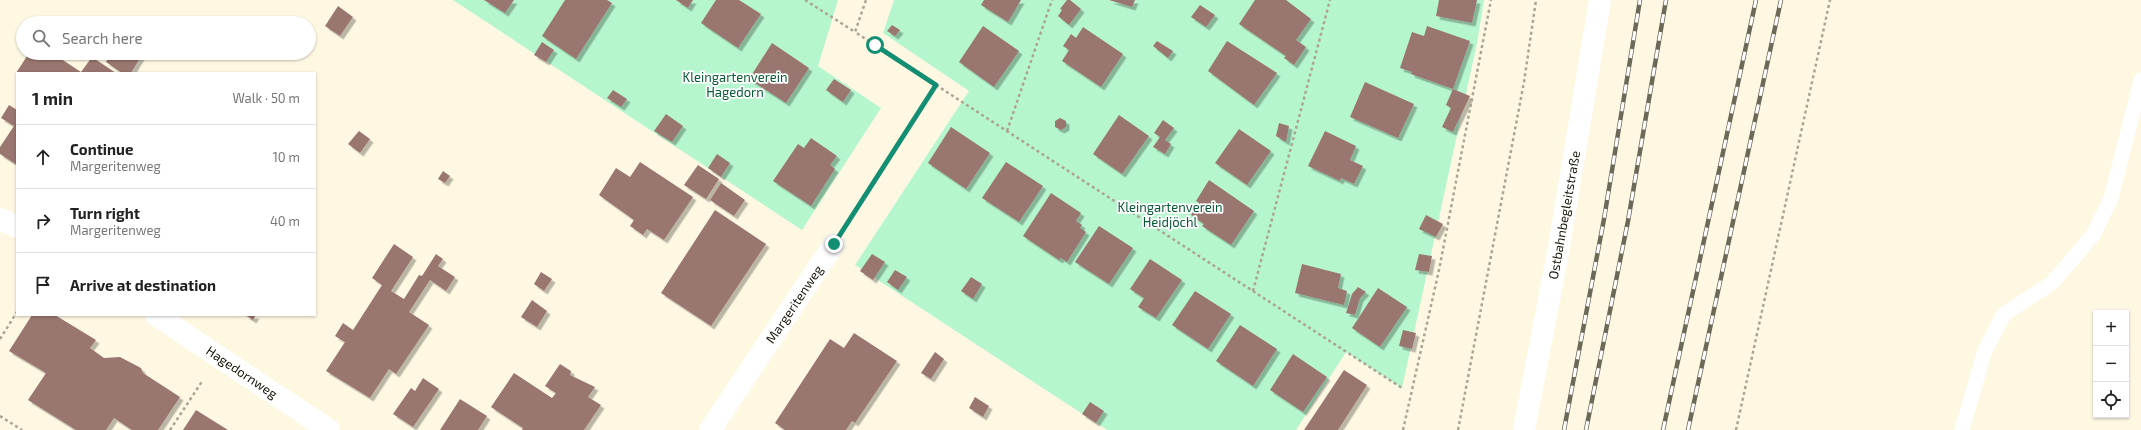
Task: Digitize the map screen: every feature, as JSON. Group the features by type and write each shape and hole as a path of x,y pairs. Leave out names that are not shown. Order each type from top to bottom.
{"street":[{"name":"Ostbahnbegleitstraße","path":"1524,430 1559,247 1600,0"},
{"path":"0,219 16,227"},
{"name":"Margeritenweg","path":"710,430 834,244"},
{"name":"Hagedornweg","path":"158,316 329,430"}],"lane":[{"path":"1962,430 1985,350 2004,314 2052,283 2093,235 2111,198 2141,80"}],"path":[{"path":"805,0 1402,388"},
{"path":"855,32 866,0"},
{"path":"1007,131 1052,0"},
{"path":"1253,292 1330,0"},
{"path":"1403,430 1440,262 1491,0"},
{"path":"1458,430 1520,105 1536,0"},
{"path":"1736,430 1830,0"},
{"path":"834,244 936,85"},
{"path":"0,339 16,314"},
{"path":"170,430 219,357"},
{"path":"0,416 22,430"}],"green space":[{"name":"Kleingartenverein Hagedorn","path":"453,0 838,0 818,66 881,108 802,230"},
{"name":"Kleingartenverein Heidjöchl","path":"894,0 1484,0 1477,43 1402,388 1346,352 1296,430 1107,430 855,265 969,91 883,33"}],"building":[{"path":"484,0 514,0 505,13"},
{"path":"565,0 607,0 612,3 576,59 542,36"},
{"path":"676,0 693,0 688,8"},
{"path":"716,0 739,0 761,14 738,48 701,23"},
{"path":"984,0 1021,0 1008,22 981,5"},
{"path":"1067,0 1070,0 1081,9 1069,25 1058,16 1062,10 1060,9"},
{"path":"1109,0 1135,0 1132,7"},
{"path":"1255,0 1286,0 1311,19 1296,40 1306,47 1294,65 1284,58 1286,56 1239,24"},
{"path":"1439,0 1477,0 1472,23 1436,16"},
{"path":"1200,5 1215,15 1206,27 1191,17"},
{"path":"338,6 353,17 340,36 325,26"},
{"path":"892,25 900,30 895,36 887,31"},
{"path":"983,26 1019,51 994,87 959,62"},
{"path":"1427,26 1470,41 1453,89 1411,74 1412,72 1400,68 1412,32 1424,36"},
{"path":"1083,27 1123,54 1101,87 1062,61 1069,50 1063,46 1071,34 1076,38"},
{"path":"1157,41 1173,51 1168,58 1153,46"},
{"path":"1227,41 1277,73 1254,105 1208,71"},
{"path":"542,42 554,50 546,62 534,55"},
{"path":"772,43 809,68 786,103 749,79"},
{"path":"24,60 63,60 81,72 17,72"},
{"path":"90,60 96,60 114,72 81,72"},
{"path":"107,60 139,60 132,72 121,72 106,62"},
{"path":"834,79 851,90 843,102 826,90"},
{"path":"1365,82 1414,104 1398,138 1350,117"},
{"path":"1453,89 1470,96 1453,132 1442,127 1451,108 1446,105"},
{"path":"613,90 627,99 621,107 607,98"},
{"path":"9,105 16,109 16,164 0,154 0,147 14,126 1,118"},
{"path":"666,114 683,126 672,142 654,131"},
{"path":"1119,115 1149,136 1122,174 1093,154"},
{"path":"1060,118 1066,121 1066,127 1061,130 1055,127 1055,121"},
{"path":"1163,120 1174,128 1165,140 1171,144 1165,154 1153,147 1160,137 1154,133"},
{"path":"1279,123 1289,126 1286,142 1276,136"},
{"path":"951,127 990,153 966,189 928,163"},
{"path":"1239,129 1271,151 1247,185 1215,163"},
{"path":"359,131 370,139 360,153 348,144"},
{"path":"1325,131 1356,146 1350,160 1363,166 1354,184 1341,178 1340,181 1308,166"},
{"path":"811,138 837,156 830,165 835,169 811,206 773,181 798,144 804,148"},
{"path":"717,154 730,163 721,177 708,168"},
{"path":"640,162 693,197 664,240 647,229 643,235 630,226 634,220 599,195 616,168 630,177"},
{"path":"1006,162 1043,186 1019,222 982,198"},
{"path":"698,165 719,179 706,199 684,185"},
{"path":"443,171 450,176 445,183 438,179"},
{"path":"1209,180 1254,211 1231,245 1202,226 1204,224 1191,215 1199,203 1196,201"},
{"path":"721,183 745,200 734,216 710,200"},
{"path":"1051,193 1081,213 1076,221 1082,225 1080,228 1086,232 1067,262 1061,258 1059,260 1023,236"},
{"path":"715,210 766,244 711,326 661,293"},
{"path":"1426,215 1443,224 1436,237 1419,229"},
{"path":"1099,226 1133,248 1109,284 1075,262"},
{"path":"394,244 413,257 391,291 404,299 419,275 422,276 436,254 443,259 438,266 455,277 446,291 430,280 409,312 429,325 396,374 389,369 370,398 326,371 345,342 335,336 343,323 353,330 382,285 372,278"},
{"path":"872,254 885,262 873,280 860,271"},
{"path":"1419,254 1432,256 1429,272 1415,270"},
{"path":"1150,259 1182,280 1156,318 1138,307 1144,298 1130,289"},
{"path":"1302,264 1341,274 1338,288 1347,291 1344,305 1295,293"},
{"path":"895,270 907,277 898,290 887,282"},
{"path":"541,272 552,279 544,291 534,284"},
{"path":"971,277 982,284 973,299 961,291"},
{"path":"1358,287 1366,292 1360,298 1355,315 1346,313 1352,294"},
{"path":"1378,288 1407,307 1380,347 1352,328"},
{"path":"1195,291 1231,314 1208,349 1172,325"},
{"path":"532,300 547,311 537,327 521,317"},
{"path":"31,316 57,316 96,340 90,348 104,358 120,357 141,368 143,373 180,397 158,430 132,430 114,418 106,430 76,430 28,400 46,373 9,351"},
{"path":"247,316 255,316 253,320"},
{"path":"1240,325 1277,349 1253,386 1216,361"},
{"path":"1403,330 1416,333 1412,349 1399,346"},
{"path":"854,333 897,361 855,423 852,421 846,430 785,430 775,423 830,339 844,348"},
{"path":"935,352 944,359 931,379 921,373"},
{"path":"1293,354 1327,377 1303,412 1270,390"},
{"path":"560,364 571,371 570,375 595,387 588,397 601,405 584,430 522,430 523,428 491,407 514,373 552,398 556,393 545,386"},
{"path":"1344,370 1367,385 1338,430 1304,430"},
{"path":"423,378 439,389 413,427 393,414 411,388 415,391"},
{"path":"975,397 989,406 983,417 969,408"},
{"path":"460,399 487,416 478,430 440,430"},
{"path":"1090,402 1104,411 1096,423 1082,414"},
{"path":"196,410 228,430 183,430"}],"railway":[{"path":"1564,430 1604,219 1640,0"},
{"path":"1586,430 1628,221 1666,0"},
{"path":"1663,430 1756,0"},
{"path":"1688,430 1781,0"}],"route":[{"path":"834,244 936,85 875,45"}]}
